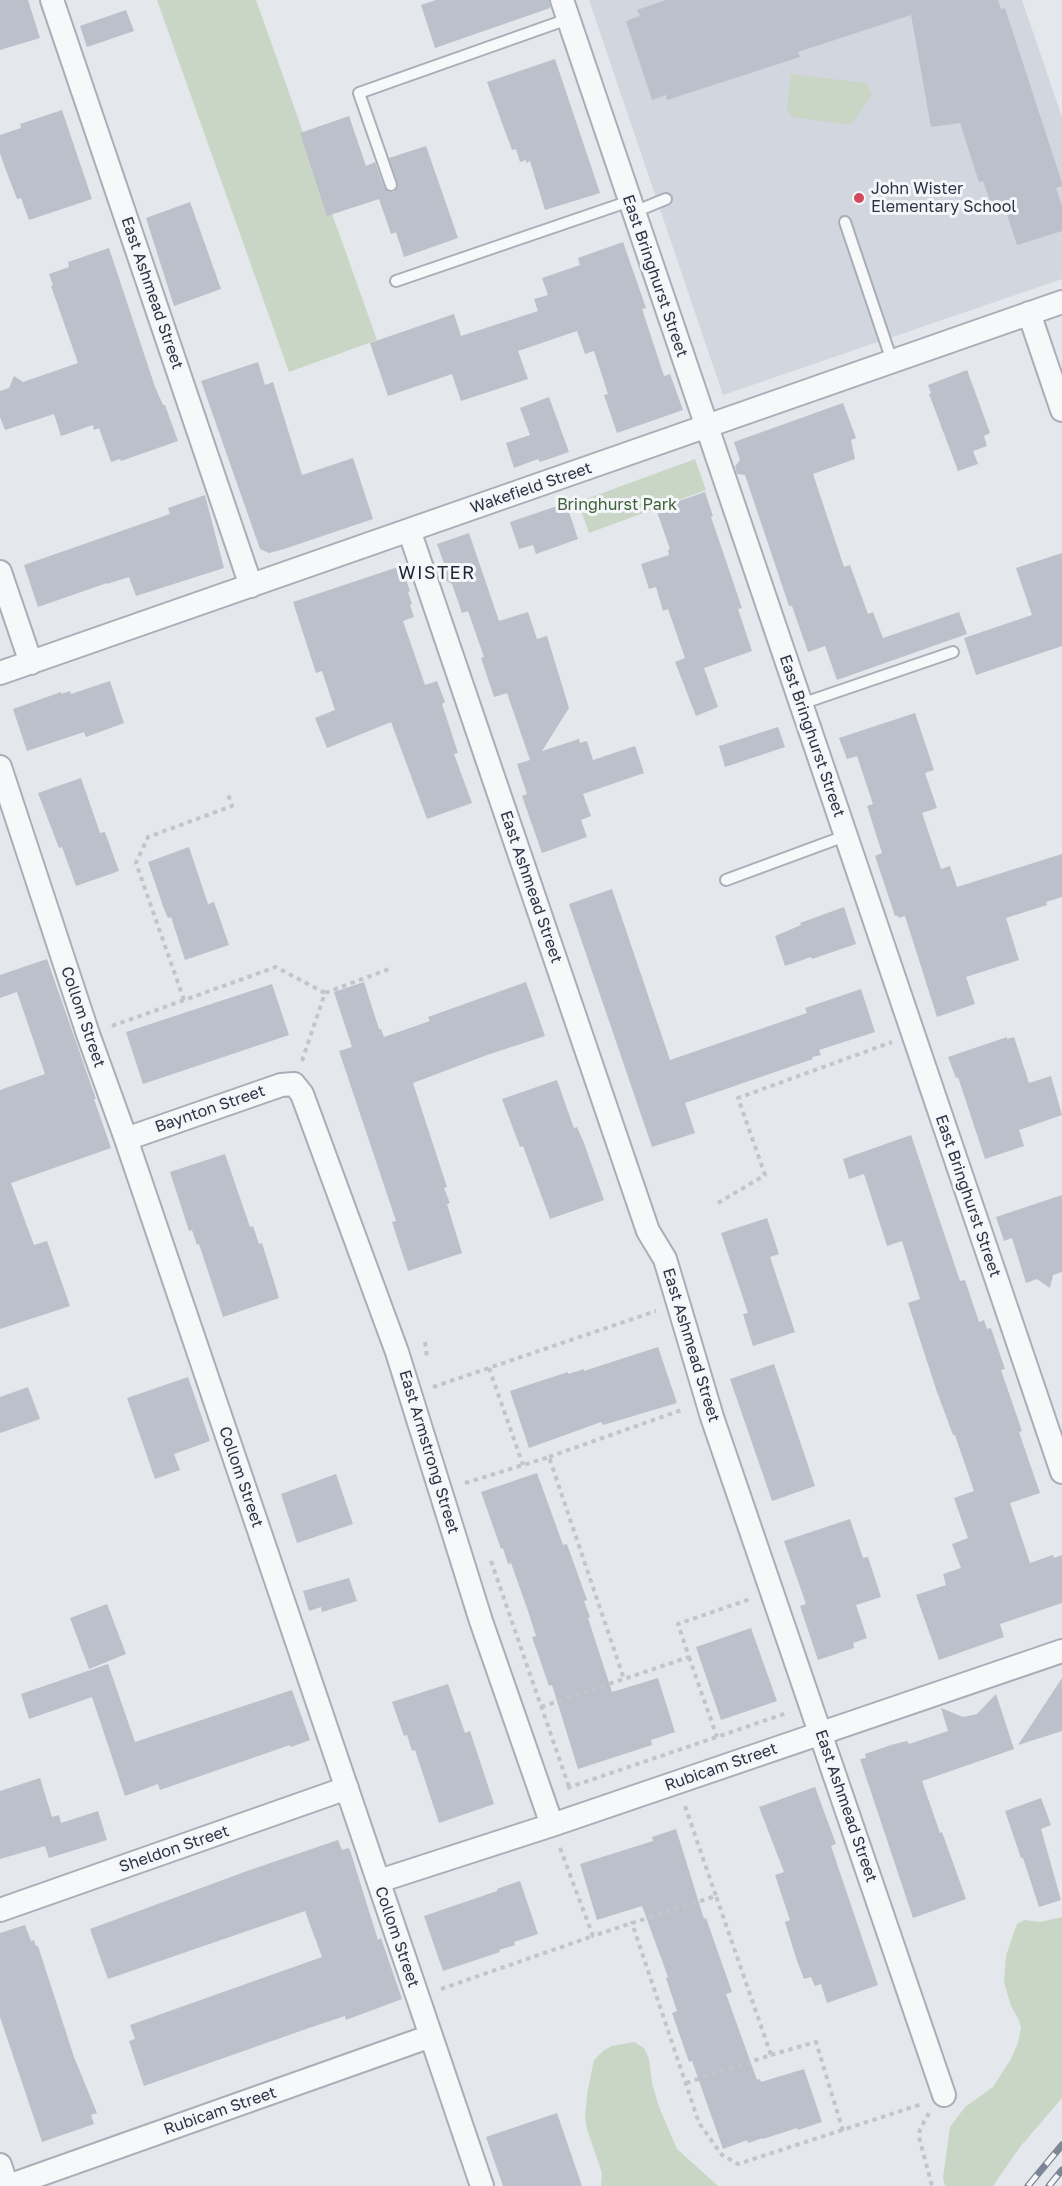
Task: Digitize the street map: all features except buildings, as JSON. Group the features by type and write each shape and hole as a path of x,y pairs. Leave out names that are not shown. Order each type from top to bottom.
{"street":[{"name":"East Ashmead Street","path":"51,0 251,586"},
{"name":"East Bringhurst Street","path":"565,9 1062,1472"},
{"name":"Wakefield Street","path":"0,674 1062,302"},
{"path":"1029,314 1062,410"},
{"name":"East Ashmead Street","path":"409,530 648,1231 665,1259 712,1417 821,1733 936,2098"},
{"path":"0,572 31,663"},
{"name":"Collom Street","path":"0,767 88,1034 126,1139 482,2186"},
{"name":"Baynton Street","path":"126,1139 281,1084 294,1084"},
{"name":"East Armstrong Street","path":"294,1084 302,1094 397,1352 481,1621 556,1835"},
{"name":"Rubicam Street","path":"379,1881 556,1835 821,1733 1062,1651"},
{"name":"Sheldon Street","path":"0,1910 347,1788"},
{"name":"Rubicam Street","path":"8,2186 431,2036"},
{"path":"0,2164 8,2186"}],"lane":[{"path":"391,185 359,93 565,9"},
{"path":"396,282 632,206 666,199"},
{"path":"845,222 892,361"},
{"path":"801,704 953,652"},
{"path":"726,880 845,836"}],"path":[{"path":"184,1000 136,863 147,837 232,806 228,794"},
{"path":"88,1034 276,967 325,993 389,969"},
{"path":"294,1084 325,993"},
{"path":"718,1203 765,1175 738,1098 913,1035"},
{"path":"432,1388 658,1310"},
{"path":"425,1342 428,1365"},
{"path":"489,1368 523,1465"},
{"path":"430,1376 436,1398"},
{"path":"465,1483 549,1457 692,1406"},
{"path":"549,1457 624,1679"},
{"path":"461,1473 469,1494"},
{"path":"488,1550 569,1787"},
{"path":"717,1737 678,1624 756,1597"},
{"path":"541,1707 689,1657"},
{"path":"542,1796 797,1710"},
{"path":"673,1809 694,1802"},
{"path":"685,1805 771,2055"},
{"path":"556,1835 593,1936"},
{"path":"432,1992 716,1896"},
{"path":"632,1923 699,2122 722,2154 738,2164 843,2131 936,2098"},
{"path":"686,2083 816,2042 843,2131"},
{"path":"932,2186 919,2138 920,2129 936,2098"}],"shaded area":[{"name":"John Wister Elementary School","path":"589,0 1022,0 1062,117 1062,279 723,395"}],"green space":[{"path":"157,0 256,0 377,340 289,372"},
{"path":"791,74 866,83 872,95 851,125 791,117 787,109"},
{"name":"Bringhurst Park","path":"695,459 706,490 589,533 578,502"},
{"path":"1062,1917 1062,2098 1020,2147 993,2186 945,2186 943,2178 950,2127 965,2107 993,2087 1011,2059 1018,2043 1021,2028 1004,1982 1006,1956 1017,1924 1024,1920 1040,1922"},
{"path":"634,2042 644,2048 649,2059 652,2083 659,2107 677,2149 718,2186 601,2186 602,2173 585,2117 594,2060 612,2046"}],"railway":[{"path":"1028,2186 1062,2145"},
{"path":"1049,2186 1062,2170"}],"place":[{"name":"John Wister Elementary School","path":"859,198"}],"district":[{"name":"WISTER","path":"437,573"}]}
